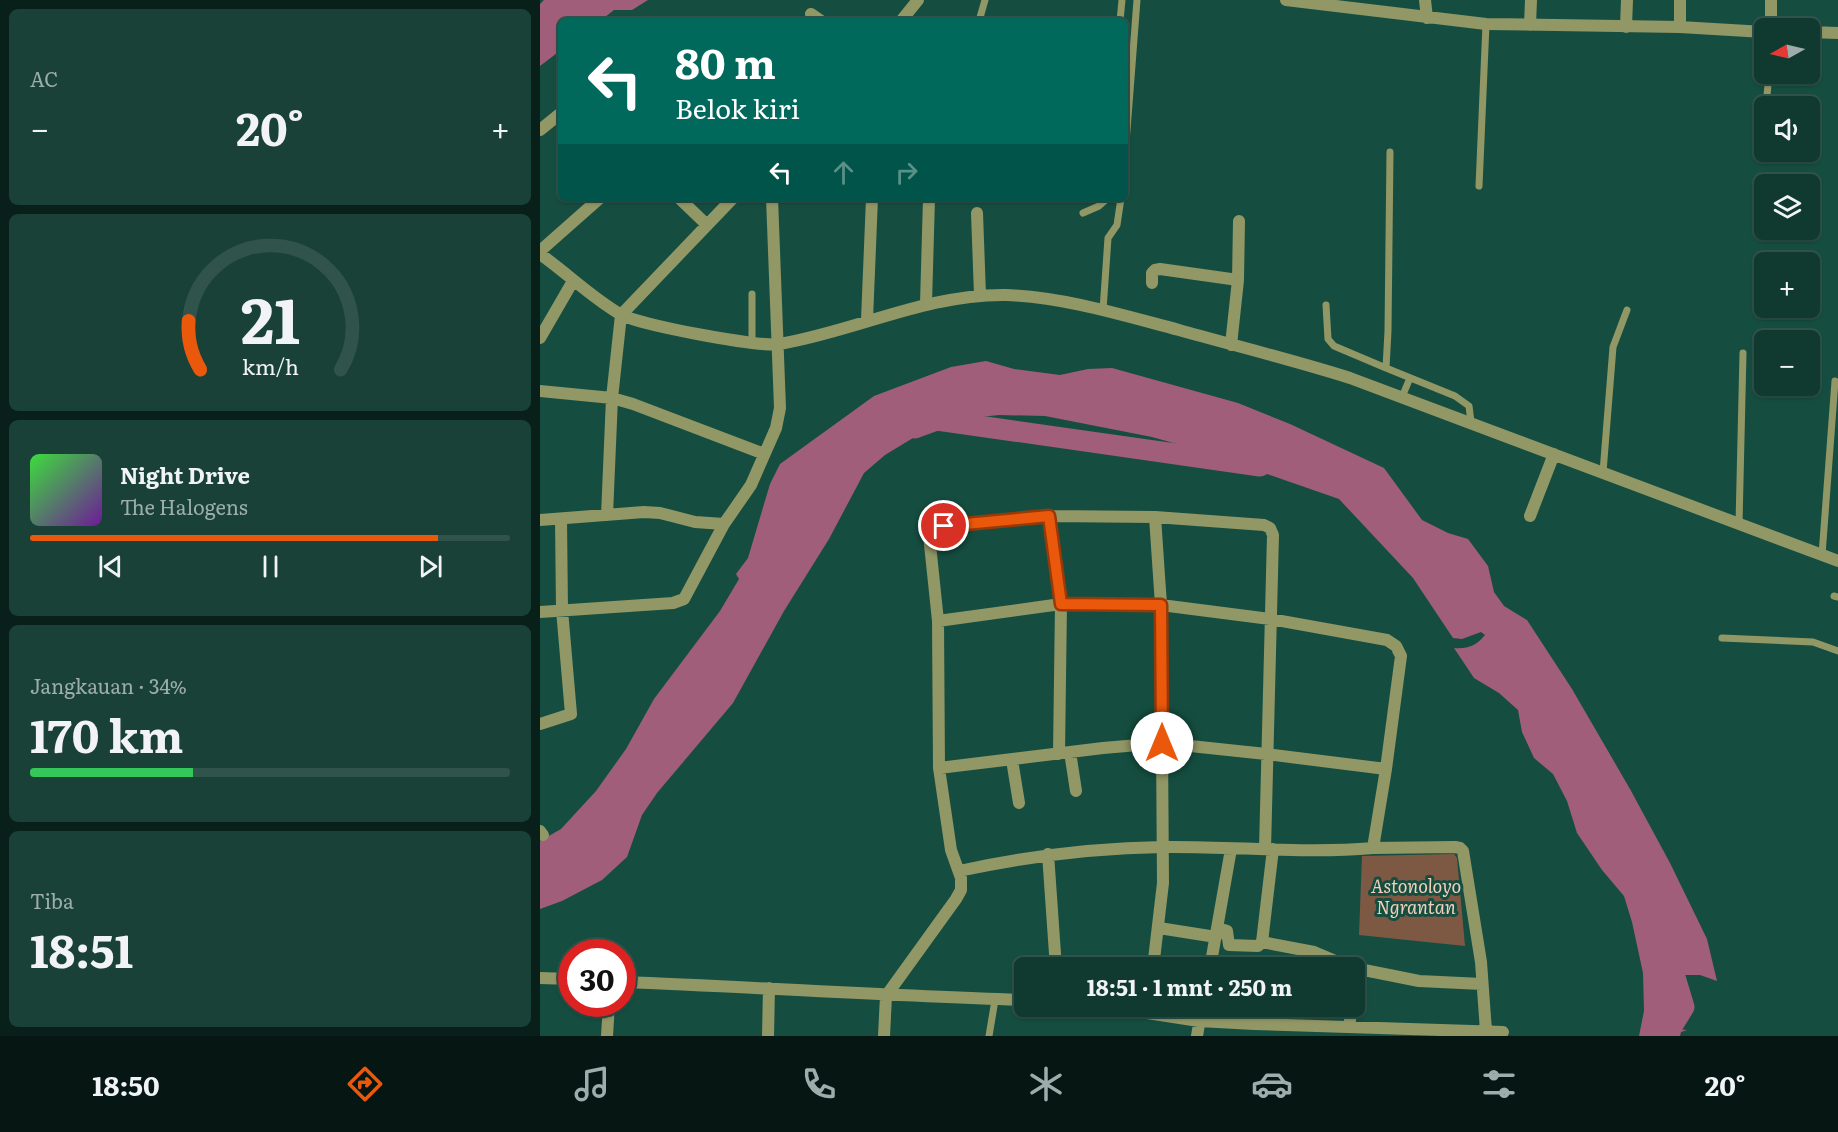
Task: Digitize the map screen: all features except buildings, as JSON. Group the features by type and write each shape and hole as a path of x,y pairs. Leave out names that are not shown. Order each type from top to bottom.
{"street":[{"path":"903,18 918,0"},
{"path":"1286,0 1486,24 1680,27 1754,31"},
{"path":"1425,0 1427,18"},
{"path":"1530,25 1531,0"},
{"path":"1626,27 1627,0"},
{"path":"1680,0 1680,27"},
{"path":"1771,0 1771,18"},
{"path":"1820,32 1838,33"},
{"path":"540,130 558,115"},
{"path":"597,201 540,252 573,281 621,315 707,336 777,345 926,304 980,295 1031,297 1103,310 1313,366 1471,422 1838,561"},
{"path":"682,201 706,224"},
{"path":"607,515 612,398 621,315 730,201"},
{"path":"540,612 674,603 684,599 724,524 751,485 779,418 772,201"},
{"path":"867,320 872,201"},
{"path":"926,304 928,201"},
{"path":"977,213 980,295"},
{"path":"1231,345 1238,280 1239,221"},
{"path":"1152,283 1152,273 1160,269 1238,280"},
{"path":"540,338 573,281"},
{"path":"540,391 612,398 764,454"},
{"path":"1530,516 1554,454"},
{"path":"540,520 644,512 660,513 695,522 724,524"},
{"path":"1049,516 1061,604 1064,753 1076,791"},
{"path":"884,1036 886,996 961,890 959,872 951,850 939,768 938,621 928,535 930,529 1049,516 1155,518 1264,525 1270,528 1273,534 1266,753 1269,849 1262,942 1253,947 1229,945 1227,931 1159,928"},
{"path":"1155,518 1161,605 1163,897 1155,957"},
{"path":"540,724 570,714 562,610 561,519"},
{"path":"938,621 1061,604 1161,605 1270,619 1387,640 1396,646 1401,656 1373,848"},
{"path":"939,768 1162,743 1266,753 1386,769"},
{"path":"1012,760 1019,803"},
{"path":"959,872 1013,859 1048,854 1163,847 1460,848 1463,851 1482,984 1486,1031"},
{"path":"1212,957 1231,849"},
{"path":"1048,854 1055,957"},
{"path":"1262,942 1314,952 1327,957"},
{"path":"1365,970 1419,981 1482,984"},
{"path":"540,978 558,979"},
{"path":"636,983 886,996 1014,1000"},
{"path":"768,988 768,1036"},
{"path":"607,1036 608,1017"},
{"path":"1178,1017 1254,1024 1503,1032"},
{"path":"1197,1036 1200,1017"},
{"path":"1349,1027 1350,1017"}],"lane":[{"path":"980,18 985,0"},
{"path":"1120,18 1122,0"},
{"path":"1128,101 1137,0"},
{"path":"1479,186 1486,24"},
{"path":"1386,368 1390,152"},
{"path":"1083,213 1104,201"},
{"path":"1103,310 1108,238 1117,225 1121,201"},
{"path":"752,294 752,342"},
{"path":"1326,305 1328,339 1334,346 1455,396 1469,406 1471,422"},
{"path":"1603,472 1613,347 1628,310"},
{"path":"1739,524 1743,353"},
{"path":"1402,397 1410,378"},
{"path":"1822,555 1835,381"},
{"path":"1722,638 1813,642 1838,651"},
{"path":"989,1036 995,1000"},
{"path":"1254,1017 1254,1024"}],"green space":[{"name":"Astonoloyo Ngrantan","path":"1454,854 1457,858 1465,946 1359,935 1362,856"}],"shaded area":[{"path":"544,0 648,0 632,10 614,10 604,18 558,18 558,52 540,66 540,4"},
{"path":"986,361 1014,369 1060,375 1088,369 1112,368 1238,403 1290,424 1384,468 1422,520 1448,533 1468,539 1488,566 1494,592 1504,606 1527,620 1572,689 1670,863 1707,939 1717,981 1700,975 1684,975 1683,1003 1673,1019 1678,1029 1687,1030 1681,1032 1680,1036 1639,1036 1644,1011 1643,973 1624,896 1602,870 1577,833 1567,801 1553,774 1534,758 1522,732 1518,710 1499,693 1474,678 1454,648 1471,646 1485,635 1481,632 1462,639 1453,638 1413,578 1339,499 1195,449 1152,437 1045,416 999,415 941,421 885,455 864,473 829,539 784,611 733,703 657,793 642,815 627,857 602,880 562,901 540,909 540,841 561,829 596,791 626,749 654,699 720,611 739,579 736,574 748,558 770,484 780,464 874,396 951,367"}],"waterway":[{"path":"915,428 937,420 1260,466"},
{"path":"1666,1036 1684,1007 1675,977"}],"route":[{"path":"944,526 1049,516 1061,604 1161,605 1162,743"}]}
